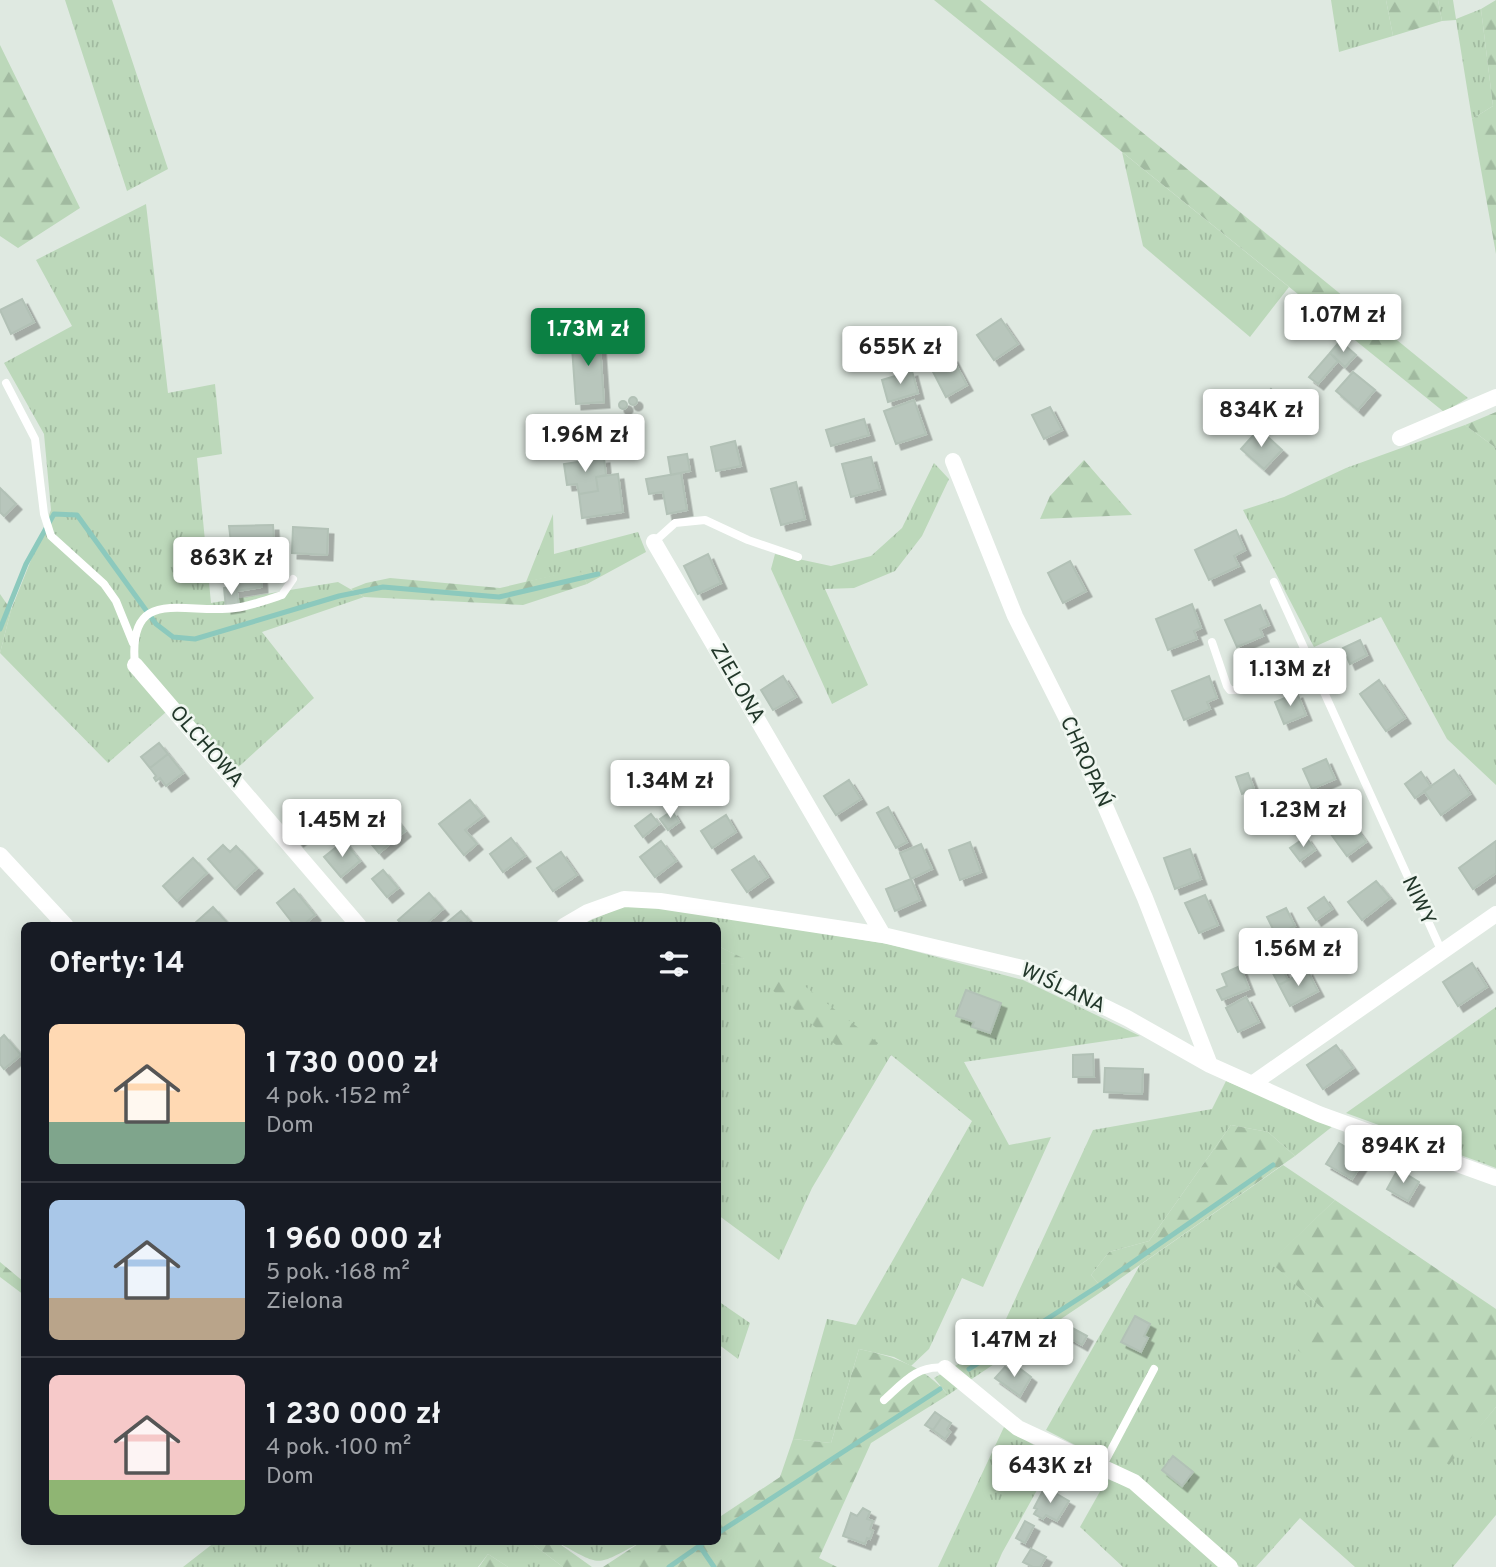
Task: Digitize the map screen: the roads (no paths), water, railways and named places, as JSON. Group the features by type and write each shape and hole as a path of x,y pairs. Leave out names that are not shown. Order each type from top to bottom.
{"street":[{"path":"1400,438 1496,397"},
{"name":"CHROPAŃ","path":"953,461 1015,616 1070,725 1145,898 1210,1065"},
{"name":"ZIELONA","path":"654,542 883,935"},
{"name":"OLCHOWA","path":"135,665 356,922"},
{"path":"0,855 62,922"},
{"name":"WIŚLANA","path":"571,922 588,912 624,899 660,901 883,935 1027,969 1127,1018 1210,1065 1319,1114 1496,1178"},
{"name":"NIWY","path":"1252,1084 1496,914"},
{"path":"945,1368 1018,1428 1134,1482 1230,1567"}],"lane":[{"path":"6,383 35,439 44,513 51,536 104,584 116,601 133,643 135,665"},
{"path":"654,542 675,523 705,520 748,540 797,557"},
{"path":"133,643 138,626 147,615 162,608 233,608 282,595 293,579"},
{"name":"NIWY","path":"1274,582 1442,952"},
{"path":"1212,642 1230,690 1241,690 1311,660"},
{"path":"884,1400 912,1374 933,1366 945,1368"},
{"path":"1102,1467 1154,1369"}],"waterway":[{"path":"0,629 26,564 54,514 77,515 156,624 173,637 195,639 339,596 383,587 499,597 598,574"},
{"path":"969,1369 1100,1285 1273,1165"},
{"path":"721,1531 940,1389"},
{"path":"699,1545 714,1567"},
{"path":"669,1567 701,1545"}]}
